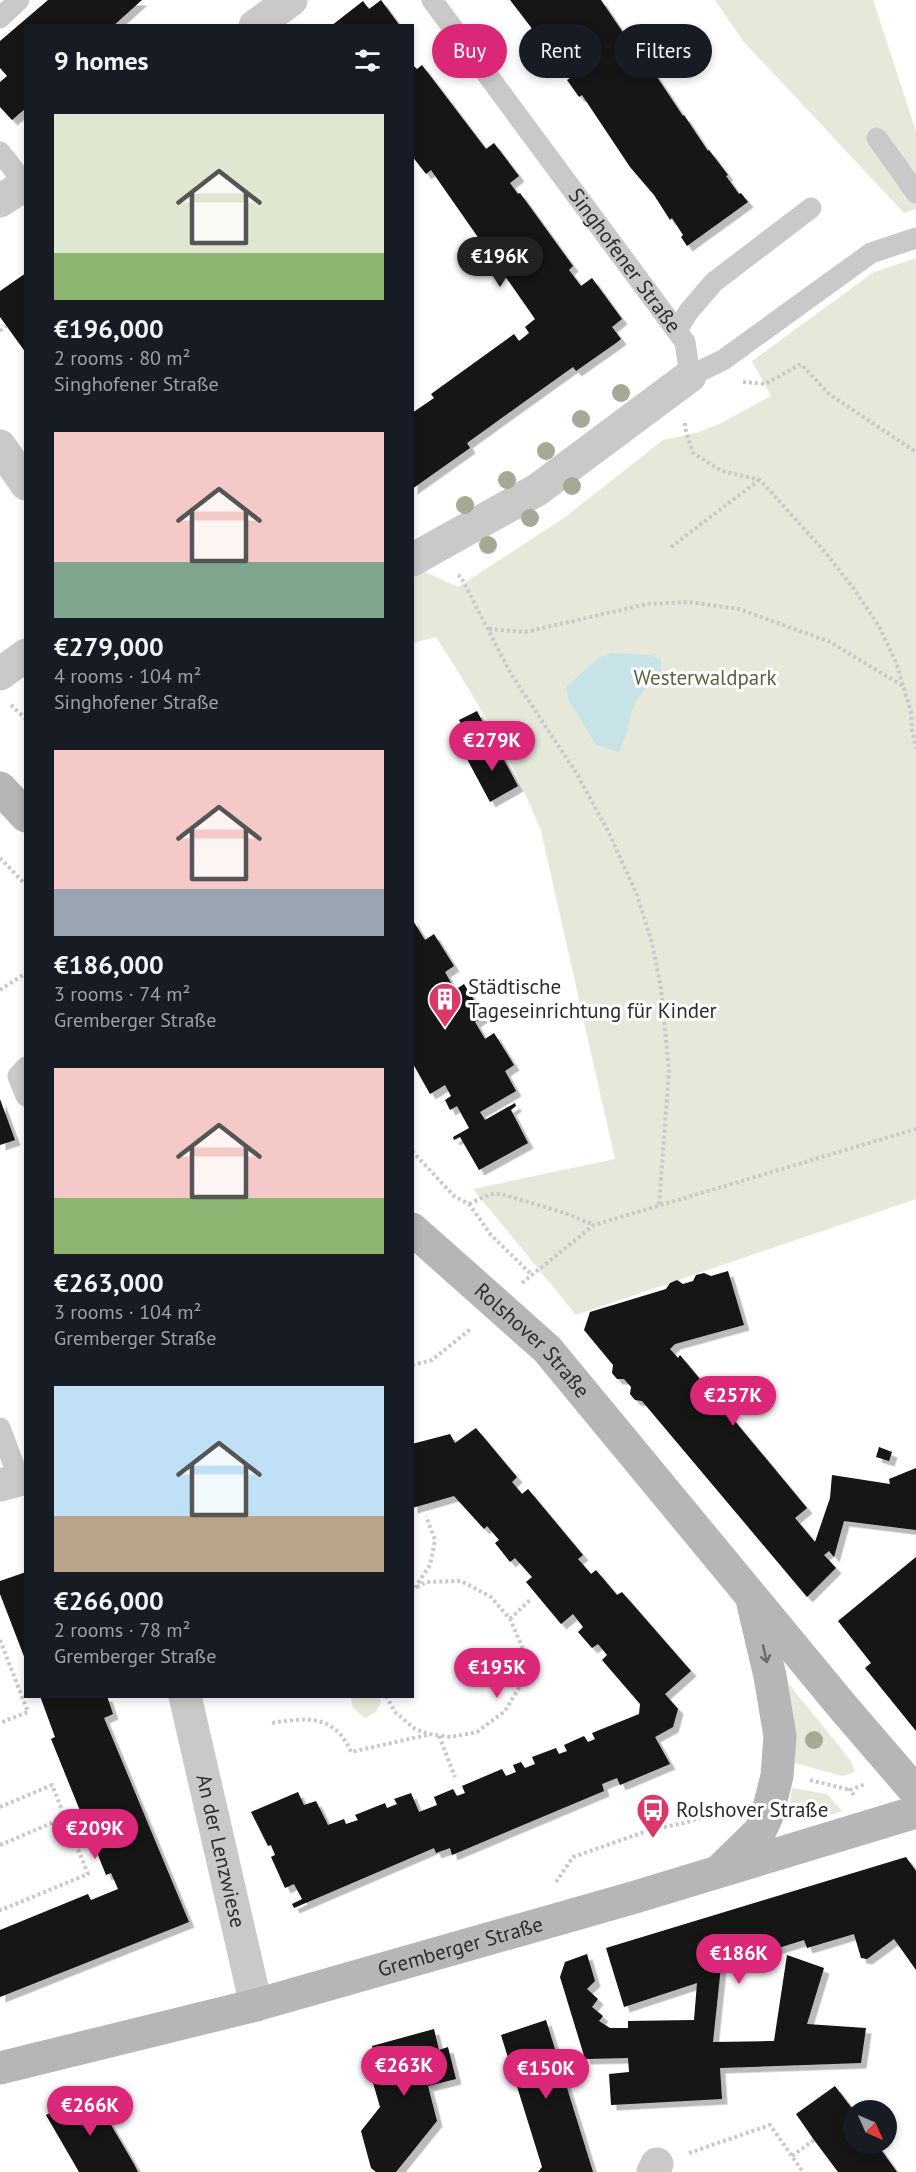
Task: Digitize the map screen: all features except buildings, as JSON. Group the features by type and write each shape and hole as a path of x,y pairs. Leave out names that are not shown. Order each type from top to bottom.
{"street":[{"path":"258,24 291,0"},
{"path":"417,555 537,490 690,376"},
{"path":"0,446 24,481"},
{"path":"0,674 24,656"},
{"path":"0,788 24,814"},
{"name":"Rolshover Straße","path":"414,1231 547,1349 842,1706 916,1792"},
{"path":"719,1871 760,1831 767,1816 777,1776 780,1736 770,1676 752,1597"},
{"name":"An der Lenzwiese","path":"185,1698 256,2006"},
{"name":"Gremberger Straße","path":"0,2068 256,2006 621,1901 916,1812"}],"lane":[{"path":"0,18 19,0"},
{"name":"Singhofener Straße","path":"432,0 677,330 685,342 690,376"},
{"path":"877,138 916,193"},
{"path":"0,152 18,194"},
{"path":"677,330 689,310 714,282 811,208"},
{"path":"690,376 723,360 871,253 916,238"},
{"path":"24,1069 18,1076 24,1091"},
{"path":"0,1428 15,1481"}],"path":[{"path":"0,332 6,326"},
{"path":"916,452 830,394 801,364 765,384 690,376 685,428 693,453 722,471 760,480 825,552 854,589 879,626 896,662 911,712 916,748"},
{"path":"672,547 760,480"},
{"path":"417,555 461,577 510,674 577,774 609,833 637,895 652,943 661,988 669,1071 659,1206"},
{"path":"489,629 525,632 647,604 688,602 739,609 830,642 904,686"},
{"path":"911,712 916,715"},
{"path":"0,858 24,883"},
{"path":"0,990 24,974"},
{"path":"414,1153 454,1196 469,1204 491,1235 532,1275 594,1225 916,1129"},
{"path":"469,1204 490,1194 501,1194 565,1213 594,1225"},
{"path":"414,1364 432,1360 478,1322"},
{"path":"414,1590 430,1565 435,1540 426,1516"},
{"path":"387,1698 395,1713 415,1729 428,1734 451,1737 477,1732 505,1711 520,1686 523,1649 510,1619 491,1597 461,1581 426,1582 414,1590"},
{"path":"510,1619 530,1600"},
{"path":"0,1641 28,1712 0,1723"},
{"path":"272,1723 296,1719 329,1724 344,1737 351,1752 428,1734"},
{"path":"439,1736 455,1776"},
{"path":"0,1807 52,1785 88,1874 0,1910"},
{"path":"555,1884 573,1857 650,1830 685,1826 734,1807 767,1816"},
{"path":"0,1845 66,1817"},
{"path":"655,2168 770,2125 803,2172"},
{"path":"792,2156 814,2140"}],"green space":[{"path":"715,0 873,0 916,131 916,209 904,213 743,41"},
{"name":"Westerwaldpark","path":"916,258 916,1199 576,1315 473,1189 615,1159 541,831 519,781 493,732 436,637 414,643 414,576 423,571 458,587 564,518 663,440 696,433 719,424 771,396 752,361 874,272"},
{"path":"789,1684 851,1761 855,1772 842,1776 795,1763 794,1719"},
{"path":"351,1698 379,1698 381,1702 376,1712 365,1718 353,1708"},
{"path":"792,1788 827,1794 842,1811 833,1814 791,1817 788,1815"}],"water":[{"path":"612,653 651,655 661,660 661,671 634,706 619,752 596,745 568,699 566,687 598,658"}],"place":[{"name":"Städtische Tageseinrichtung für Kinder","path":"445,1028"},
{"name":"Rolshover Straße","path":"653,1839"}]}
